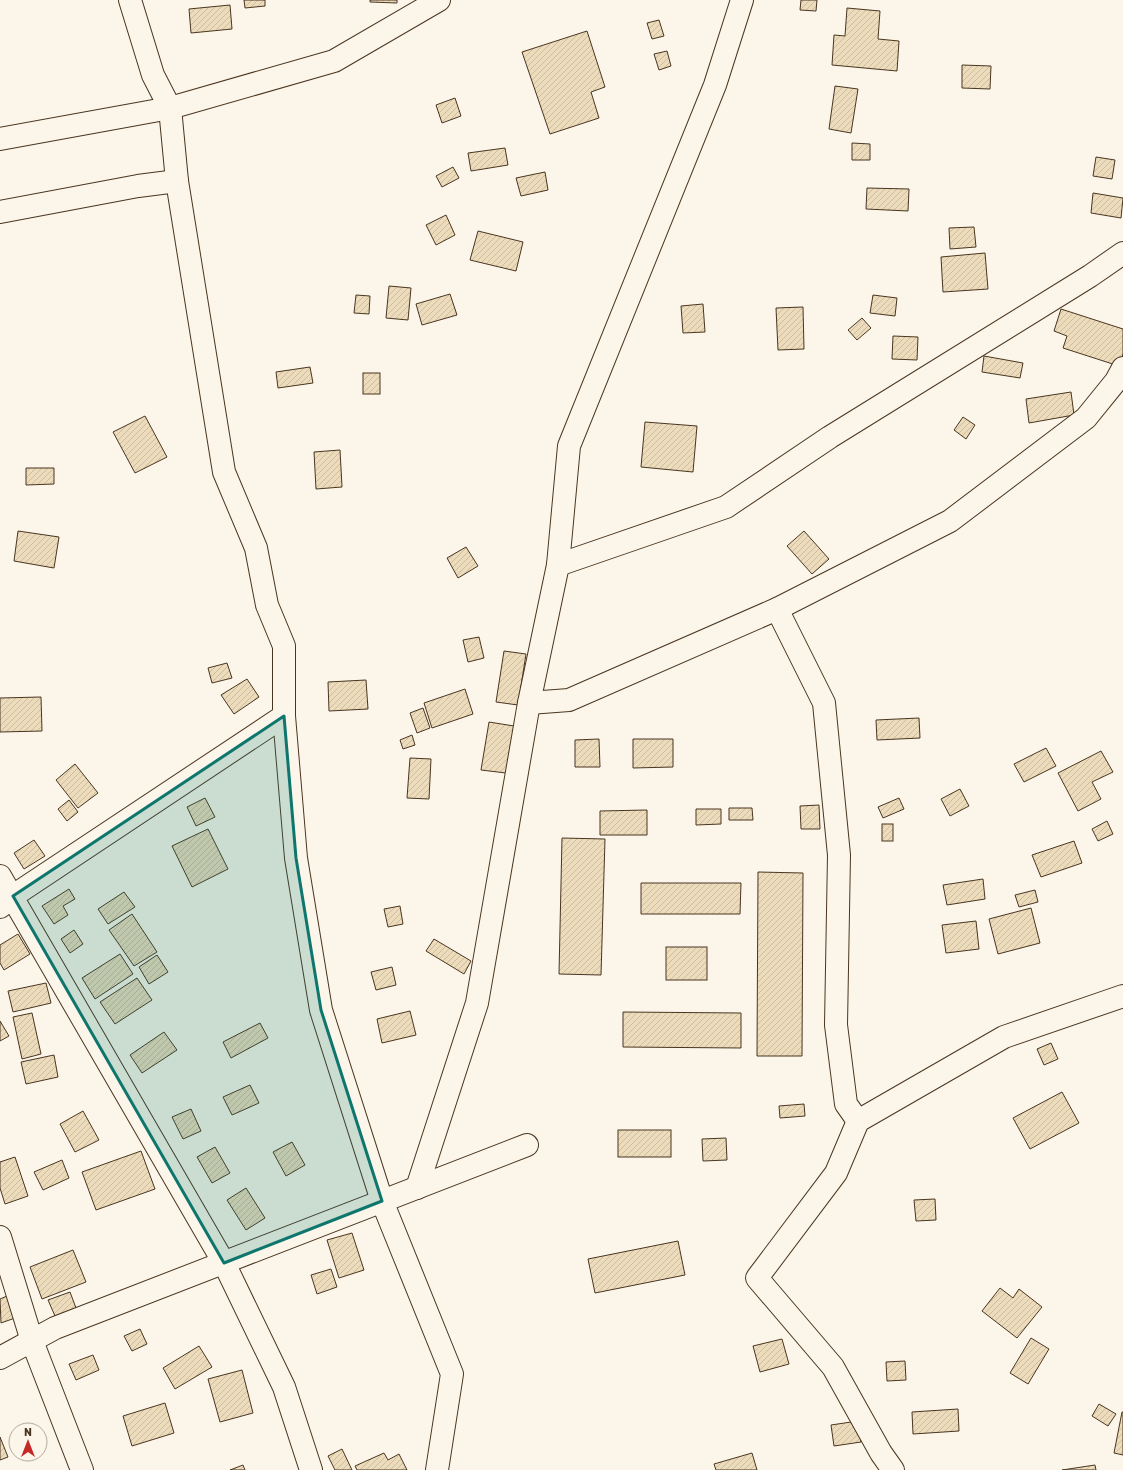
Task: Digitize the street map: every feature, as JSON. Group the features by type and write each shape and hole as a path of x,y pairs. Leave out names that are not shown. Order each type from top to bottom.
{"street":[{"path":"130,0 153,75 170,108 177,181 224,472 256,548 267,605 284,646 284,716 296,858 321,1010 382,1201 452,1374 437,1470"},
{"path":"0,138 170,108 334,61 438,0"},
{"path":"417,1188 477,1003 529,703 558,565 568,446 715,85 742,0"},
{"path":"0,212 138,186 177,181"},
{"path":"558,565 726,507 830,438 1083,280 1123,253"},
{"path":"529,703 568,700 777,610 950,521 1086,418 1116,381 1123,368"},
{"path":"777,610 824,703 839,855 836,1025 846,1104 858,1121"},
{"path":"6,901 284,716"},
{"path":"0,876 6,901 224,1263 284,1387 311,1470"},
{"path":"893,1470 881,1453 834,1367 757,1278 836,1173 858,1121 1004,1038 1123,996"},
{"path":"0,1358 55,1328 527,1145"},
{"path":"0,1237 32,1341 82,1470"}],"highlighted area":[{"path":"284,716 296,858 321,1010 382,1201 224,1263 13,896"}],"building":[{"path":"244,0 265,0 265,6 245,8"},
{"path":"370,0 397,0 397,3 370,2"},
{"path":"801,0 817,0 816,11 800,10"},
{"path":"230,5 232,29 191,33 189,9"},
{"path":"847,8 880,11 878,39 899,41 897,71 832,65 834,35 845,36"},
{"path":"659,20 664,36 652,39 647,23"},
{"path":"587,31 605,87 591,92 599,118 550,134 522,52"},
{"path":"667,51 671,66 659,70 654,54"},
{"path":"962,65 991,66 990,89 962,88"},
{"path":"835,86 858,89 851,133 829,129"},
{"path":"455,98 461,116 442,123 436,105"},
{"path":"852,143 870,144 870,160 852,160"},
{"path":"505,148 508,165 471,171 468,153"},
{"path":"1096,157 1115,160 1112,179 1093,176"},
{"path":"453,167 459,178 442,187 436,176"},
{"path":"545,172 548,190 521,196 516,178"},
{"path":"867,188 909,189 908,211 866,209"},
{"path":"1093,193 1123,198 1121,218 1091,213"},
{"path":"446,215 455,235 436,245 426,225"},
{"path":"974,227 976,247 950,249 949,228"},
{"path":"478,231 523,242 516,271 470,260"},
{"path":"985,253 988,289 943,292 941,257"},
{"path":"389,286 411,288 408,320 386,318"},
{"path":"450,294 457,315 422,325 416,304"},
{"path":"356,295 370,296 369,314 354,313"},
{"path":"873,295 897,298 895,316 870,313"},
{"path":"703,304 705,332 683,333 681,306"},
{"path":"803,307 804,349 778,350 776,308"},
{"path":"1061,309 1123,329 1123,354 1119,366 1063,348 1067,336 1054,331"},
{"path":"862,318 871,328 857,340 848,330"},
{"path":"893,336 918,337 917,360 892,359"},
{"path":"984,356 1023,363 1020,378 982,372"},
{"path":"310,367 313,383 278,388 276,372"},
{"path":"363,373 380,373 380,394 363,394"},
{"path":"1071,392 1074,415 1029,423 1026,399"},
{"path":"145,416 167,457 135,473 113,432"},
{"path":"963,417 975,425 966,439 954,430"},
{"path":"645,422 697,426 693,472 641,467"},
{"path":"340,450 342,487 316,489 314,452"},
{"path":"26,468 54,468 54,484 26,485"},
{"path":"18,531 59,537 54,568 14,561"},
{"path":"804,531 829,559 812,574 787,546"},
{"path":"466,547 478,566 458,578 447,558"},
{"path":"479,637 484,658 468,662 463,640"},
{"path":"504,651 526,654 518,705 496,702"},
{"path":"227,663 232,678 212,683 208,668"},
{"path":"247,679 259,697 234,714 221,695"},
{"path":"366,680 368,709 329,711 328,682"},
{"path":"465,689 473,714 432,728 424,703"},
{"path":"41,697 42,731 0,732 0,698"},
{"path":"423,708 430,728 417,733 410,713"},
{"path":"919,718 920,738 877,740 876,720"},
{"path":"489,722 514,726 506,773 481,770"},
{"path":"412,735 415,745 403,749 400,740"},
{"path":"599,739 600,767 575,767 575,740"},
{"path":"633,739 673,739 673,767 633,768"},
{"path":"1046,748 1056,766 1024,782 1014,764"},
{"path":"1101,751 1113,772 1092,782 1101,799 1078,811 1058,773"},
{"path":"410,758 431,759 429,799 407,798"},
{"path":"75,764 98,793 78,808 56,780"},
{"path":"960,789 969,806 950,816 941,799"},
{"path":"205,798 215,817 196,826 187,807"},
{"path":"899,798 904,809 883,818 878,807"},
{"path":"69,800 78,812 67,821 58,809"},
{"path":"819,805 820,829 801,829 800,806"},
{"path":"729,808 752,808 753,820 729,820"},
{"path":"696,809 721,809 721,824 696,825"},
{"path":"647,810 647,835 600,835 600,811"},
{"path":"1107,821 1113,834 1098,841 1092,829"},
{"path":"882,824 893,824 893,841 882,841"},
{"path":"208,829 228,869 192,887 172,846"},
{"path":"562,838 605,839 601,975 559,974"},
{"path":"34,840 45,856 24,869 14,853"},
{"path":"1074,841 1082,863 1041,877 1032,855"},
{"path":"758,872 803,873 802,1056 757,1056"},
{"path":"983,879 985,899 947,905 943,885"},
{"path":"641,883 741,883 740,914 641,914"},
{"path":"69,889 75,899 63,906 68,915 54,924 42,906"},
{"path":"1035,890 1038,902 1019,907 1015,895"},
{"path":"124,892 135,907 108,924 98,909"},
{"path":"400,906 403,924 388,927 384,909"},
{"path":"1031,908 1040,943 998,954 989,919"},
{"path":"132,914 157,952 134,966 109,930"},
{"path":"976,921 979,949 946,953 942,925"},
{"path":"74,930 83,944 70,953 61,939"},
{"path":"18,934 30,954 4,970 0,963 0,945"},
{"path":"434,939 471,961 464,974 426,951"},
{"path":"666,947 707,947 707,980 666,980"},
{"path":"120,954 133,974 95,999 82,978"},
{"path":"157,955 168,972 149,984 139,967"},
{"path":"392,967 396,985 376,990 371,972"},
{"path":"137,978 152,1000 115,1024 100,1002"},
{"path":"46,983 51,1003 13,1012 8,991"},
{"path":"410,1011 416,1035 382,1043 377,1019"},
{"path":"623,1012 741,1013 741,1048 623,1047"},
{"path":"32,1013 41,1054 22,1059 13,1017"},
{"path":"0,1021 9,1036 0,1041"},
{"path":"260,1023 268,1038 231,1058 223,1042"},
{"path":"164,1032 177,1050 142,1073 130,1055"},
{"path":"1051,1043 1058,1059 1044,1065 1037,1049"},
{"path":"54,1055 58,1077 26,1084 21,1062"},
{"path":"250,1085 259,1103 232,1115 223,1097"},
{"path":"1062,1092 1079,1123 1030,1149 1013,1118"},
{"path":"804,1104 805,1116 780,1118 779,1106"},
{"path":"191,1109 201,1131 183,1139 172,1117"},
{"path":"83,1111 99,1140 75,1152 60,1124"},
{"path":"618,1130 671,1130 671,1157 618,1157"},
{"path":"726,1138 727,1160 703,1161 702,1139"},
{"path":"292,1142 305,1165 286,1176 273,1152"},
{"path":"215,1147 230,1173 212,1183 197,1157"},
{"path":"141,1151 155,1189 96,1210 82,1172"},
{"path":"15,1157 28,1196 5,1204 0,1188 0,1162"},
{"path":"62,1160 69,1178 43,1190 34,1172"},
{"path":"246,1188 265,1218 246,1230 227,1200"},
{"path":"935,1199 936,1220 916,1221 914,1200"},
{"path":"352,1233 364,1270 339,1278 327,1240"},
{"path":"678,1241 685,1275 595,1293 588,1259"},
{"path":"73,1250 86,1282 42,1299 30,1267"},
{"path":"331,1269 337,1287 317,1294 311,1275"},
{"path":"1000,1288 1013,1298 1019,1289 1042,1307 1017,1338 982,1311"},
{"path":"70,1292 76,1308 55,1316 48,1300"},
{"path":"7,1296 15,1318 1,1323 0,1299"},
{"path":"140,1329 147,1344 132,1351 124,1336"},
{"path":"1031,1338 1049,1349 1028,1384 1010,1373"},
{"path":"782,1339 789,1364 760,1372 753,1346"},
{"path":"199,1346 212,1367 175,1389 163,1368"},
{"path":"93,1355 99,1370 76,1380 69,1364"},
{"path":"905,1361 906,1380 887,1381 886,1362"},
{"path":"242,1370 253,1413 220,1422 208,1379"},
{"path":"165,1403 174,1433 132,1446 123,1416"},
{"path":"1099,1404 1116,1414 1108,1426 1092,1416"},
{"path":"958,1409 959,1431 913,1434 912,1412"},
{"path":"1123,1412 1123,1455 1114,1453"},
{"path":"858,1421 861,1442 834,1446 831,1425"},
{"path":"0,1437 8,1457 0,1460"},
{"path":"342,1449 352,1470 335,1470 328,1456"},
{"path":"384,1453 388,1460 399,1454 407,1470 357,1470 355,1466"},
{"path":"752,1453 757,1470 716,1470 714,1464"},
{"path":"243,1465 245,1470 230,1470"},
{"path":"1095,1465 1096,1470 1062,1470"}]}
